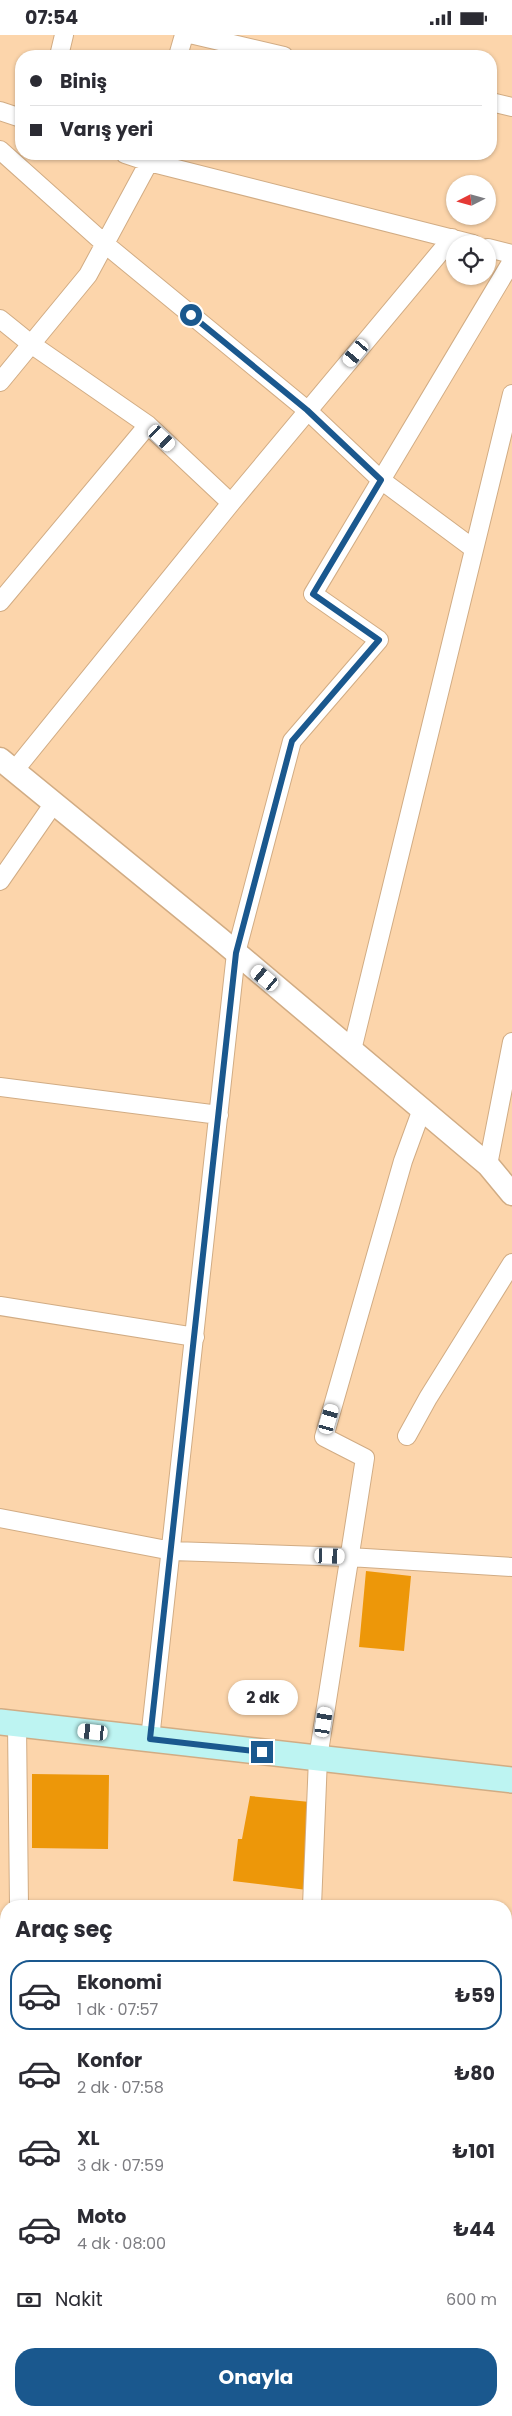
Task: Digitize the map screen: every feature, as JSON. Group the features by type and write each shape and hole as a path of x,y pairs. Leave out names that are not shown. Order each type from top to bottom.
{"main road":[{"path":"9,1723 512,1781"}],"street":[{"path":"60,50 64,35"},
{"path":"180,50 184,35"},
{"path":"194,35 258,50"},
{"path":"497,104 512,107"},
{"path":"0,111 15,116"},
{"path":"0,150 105,244 307,410 381,480 474,549"},
{"path":"0,382 88,275 149,160"},
{"path":"157,160 446,237"},
{"path":"446,246 231,503 7,765 236,953 488,1165 512,1194"},
{"path":"496,249 512,254"},
{"path":"150,1739 236,953 292,741 379,640 313,594 512,261"},
{"path":"0,319 31,344 148,425 231,503"},
{"path":"352,1050 512,394"},
{"path":"0,603 148,425"},
{"path":"0,881 54,803"},
{"path":"488,1165 507,1095 512,1042"},
{"path":"0,1087 219,1115"},
{"path":"312,1900 318,1758 365,1458 324,1437 403,1161 422,1109"},
{"path":"407,1437 428,1398 512,1263"},
{"path":"0,1306 195,1337"},
{"path":"0,1518 172,1551 349,1557 512,1567"},
{"path":"9,1723 18,1900"}],"building":[{"path":"366,1571 411,1576 404,1651 359,1647"},
{"path":"32,1774 109,1775 108,1849 32,1848"},
{"path":"250,1796 310,1802 307,1890 233,1881 238,1839 242,1839"}],"route":[{"path":"191,315 307,410 381,480 313,594 379,640 292,741 236,953 150,1739 262,1752"}]}
